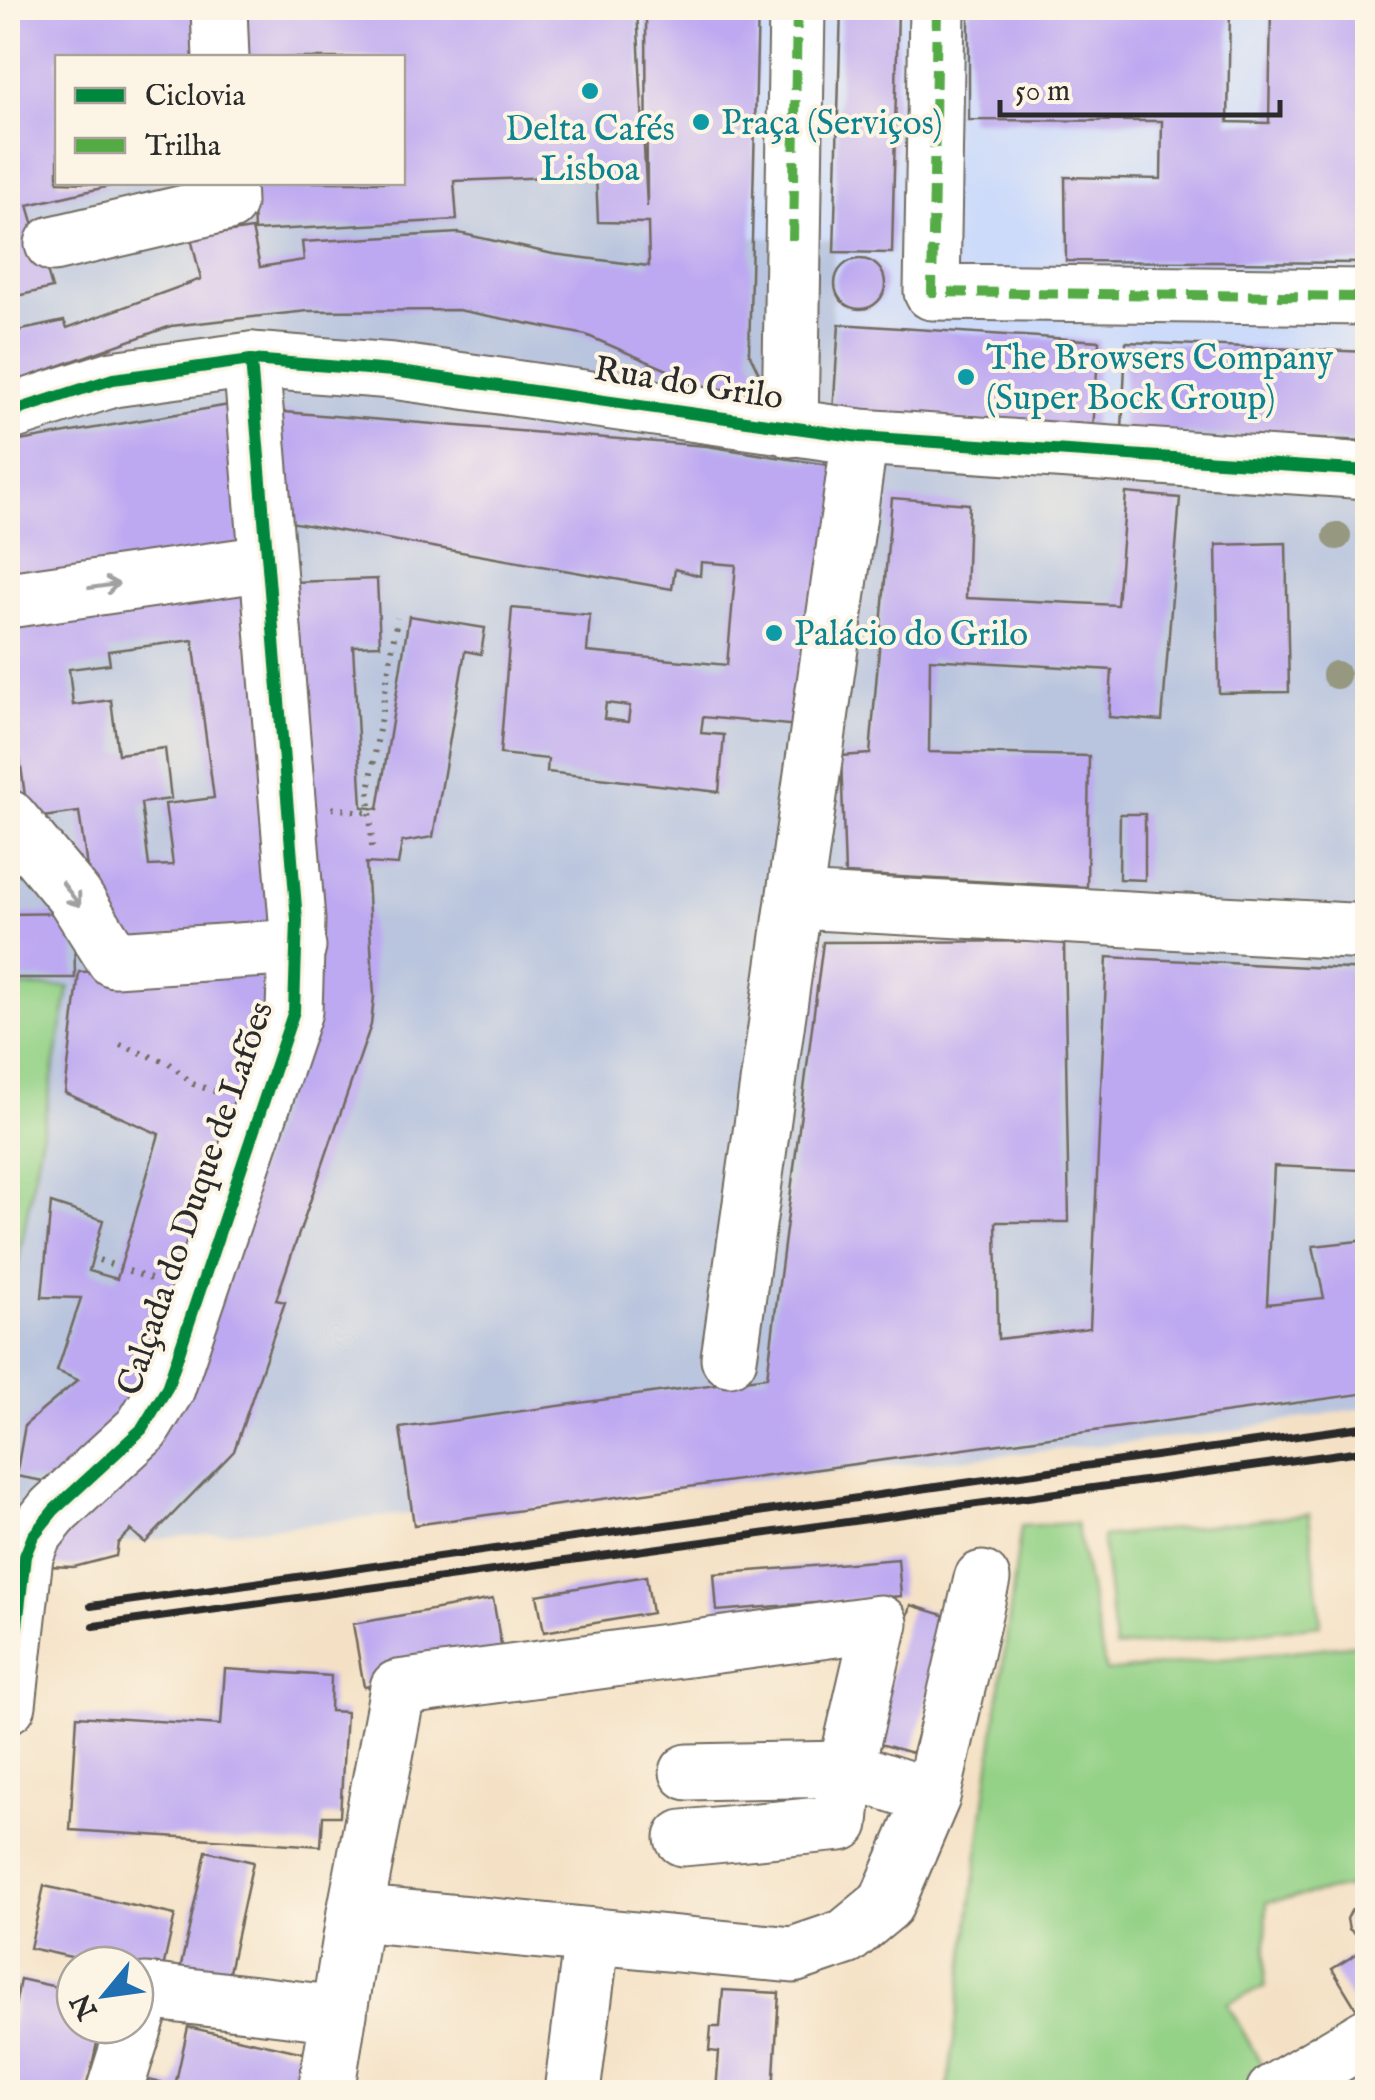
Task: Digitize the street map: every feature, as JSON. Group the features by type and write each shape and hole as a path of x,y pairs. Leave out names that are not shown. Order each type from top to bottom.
{"street":[{"path":"219,8 221,55"},
{"path":"790,429 797,8"},
{"path":"936,8 932,292 1368,297"},
{"path":"53,244 228,204 227,185"},
{"name":"Rua do Grilo","path":"8,413 127,376 251,360 393,371 860,437 1368,470"},
{"name":"Calçada do Duque de Lafões","path":"8,1706 25,1556 33,1536 54,1510 158,1410 200,1297 294,1012 298,947 251,360"},
{"path":"729,1358 860,437"},
{"path":"8,600 266,563"},
{"path":"8,814 74,896 114,959 298,947"},
{"path":"796,902 1368,932"},
{"path":"356,1913 793,1955 846,1937 886,1904 932,1797 982,1579"},
{"path":"326,2092 398,1688 880,1623 846,1769 840,1822 683,1838"},
{"path":"688,1772 846,1769 932,1797"},
{"path":"572,2092 592,1936"},
{"path":"114,2092 146,1991 339,2014"},
{"path":"1274,2092 1368,2036"}],"path":[{"path":"372,847 369,791 396,618"},
{"path":"120,1045 169,1063 194,1084 264,1109"},
{"path":"99,1260 200,1297"}],"shaded area":[{"path":"8,8 637,8 647,235 834,240 832,323 839,324 834,412 1367,441 1367,1407 1212,1434 8,1554 8,1316 68,988 8,987"},
{"path":"637,8 1367,8 1367,441 833,412 838,324 832,324 834,252 750,239 647,236"}],"green space":[{"path":"8,987 69,987 8,1316"},
{"path":"1309,1514 1321,1625 1115,1648 1102,1537"},
{"path":"1076,1523 1106,1672 1367,1643 1367,1889 1360,1885 1267,1902 1265,1987 1227,2003 1268,2076 1238,2092 947,2092 1021,1526"}],"building":[{"path":"8,8 206,8 209,55 55,55 55,185 115,185 28,205 52,288 8,298"},
{"path":"241,8 637,8 647,207 646,8 758,8 749,353 775,406 770,414 586,335 458,310 308,311 171,326 8,384 8,333 64,321 67,328 201,279 191,238 252,229 260,267 304,260 302,242 459,233 553,254 649,266 648,223 598,222 596,175 454,181 457,220 254,231 252,185 405,185 405,55 244,55"},
{"path":"841,8 898,8 892,253 834,252"},
{"path":"969,8 1230,8 1228,122 1269,123 1271,8 1368,8 1368,263 1066,261 1065,177 1161,179 1162,121 969,120"},
{"path":"850,260 870,260 884,274 884,294 870,308 850,308 836,294 836,274"},
{"name":"The Browsers Company (Super Bock Group)","path":"839,324 1099,341 1093,430 833,412"},
{"path":"1126,342 1368,352 1368,441 1122,431"},
{"path":"229,405 251,555 8,587 8,443"},
{"path":"271,411 707,446 841,467 810,727 703,717 701,733 724,735 719,792 547,772 548,759 500,754 512,608 590,615 587,652 727,665 736,565 701,562 700,576 675,569 672,589 284,521","holes":["606,703 630,706 628,722 604,719"]},
{"path":"1126,493 1180,498 1162,721 1109,717 1112,670 930,659 929,752 1089,756 1087,887 845,874 841,756 870,754 892,498 969,504 966,598 1117,605"},
{"path":"1286,543 1289,692 1219,693 1216,545"},
{"path":"254,578 283,934 130,951 88,874 79,812 28,819 8,668 8,613","holes":["193,640 214,798 165,804 173,865 149,866 141,803 171,799 165,748 118,754 111,700 73,705 69,669 110,664 108,651"]},
{"path":"377,579 380,645 353,646 362,807 378,809 409,616 485,628 481,654 465,651 433,837 402,842 398,865 366,863 374,996 371,1025 276,1300 285,1302 234,1451 145,1543 131,1530 118,1543 116,1556 74,1567 43,1566 46,1547 173,1420 314,1013 293,582"},
{"path":"1120,814 1145,814 1145,880 1119,879"},
{"path":"74,913 75,978 8,978 8,914"},
{"path":"1064,941 1069,1222 996,1222 998,1339 1090,1328 1107,957 1368,970 1360,1170 1274,1166 1267,1304 1324,1298 1313,1246 1368,1240 1368,1393 414,1525 400,1428 767,1377 823,942"},
{"path":"283,964 144,1406 60,1484 16,1476 25,1425 78,1380 57,1371 81,1298 42,1297 51,1203 103,1220 89,1271 117,1279 159,1134 65,1093 79,972"},
{"path":"898,1559 901,1596 717,1611 714,1574"},
{"path":"646,1576 652,1613 544,1632 537,1595"},
{"path":"493,1599 504,1662 364,1687 353,1624"},
{"path":"911,1605 950,1617 912,1753 873,1742"},
{"path":"225,1669 331,1676 330,1711 346,1712 340,1816 323,1816 321,1846 70,1830 77,1716 221,1725"},
{"path":"206,1851 253,1862 227,1981 180,1970"},
{"path":"44,1886 175,1915 161,1977 155,1976 155,1945 55,1945 55,1954 30,1948"},
{"path":"1365,1905 1368,1936 1358,1936 1349,1929 1347,1919 1352,1909"},
{"path":"1368,1947 1368,2010 1360,2015 1332,1969"},
{"path":"20,1979 55,1987 55,2045 97,2045 86,2092 8,2092 8,2045"},
{"path":"723,1990 779,1993 773,2092 716,2092 719,2052 709,2051 711,2027 720,2027"},
{"path":"188,2027 313,2055 305,2092 145,2092 148,2080 175,2086"},
{"path":"1368,2069 1368,2092 1299,2092 1314,2086"}],"railway":[{"path":"91,1606 1368,1426"},
{"path":"94,1626 1368,1450"}],"marked path":[{"path":"793,240 797,8"},
{"path":"937,8 932,292 1368,297"}],"cycle path":[{"path":"8,413 113,379 251,360 393,371 860,437 1368,471"},
{"path":"8,1705 25,1556 33,1536 54,1510 142,1429 167,1388 294,1011 297,920 251,360"}],"place":[{"name":"Delta Cafés Lisboa","path":"590,91"},
{"name":"Praça (Serviços)","path":"701,122"},
{"name":"The Browsers Company (Super Bock Group)","path":"966,377"},
{"name":"Palácio do Grilo","path":"774,633"}]}
